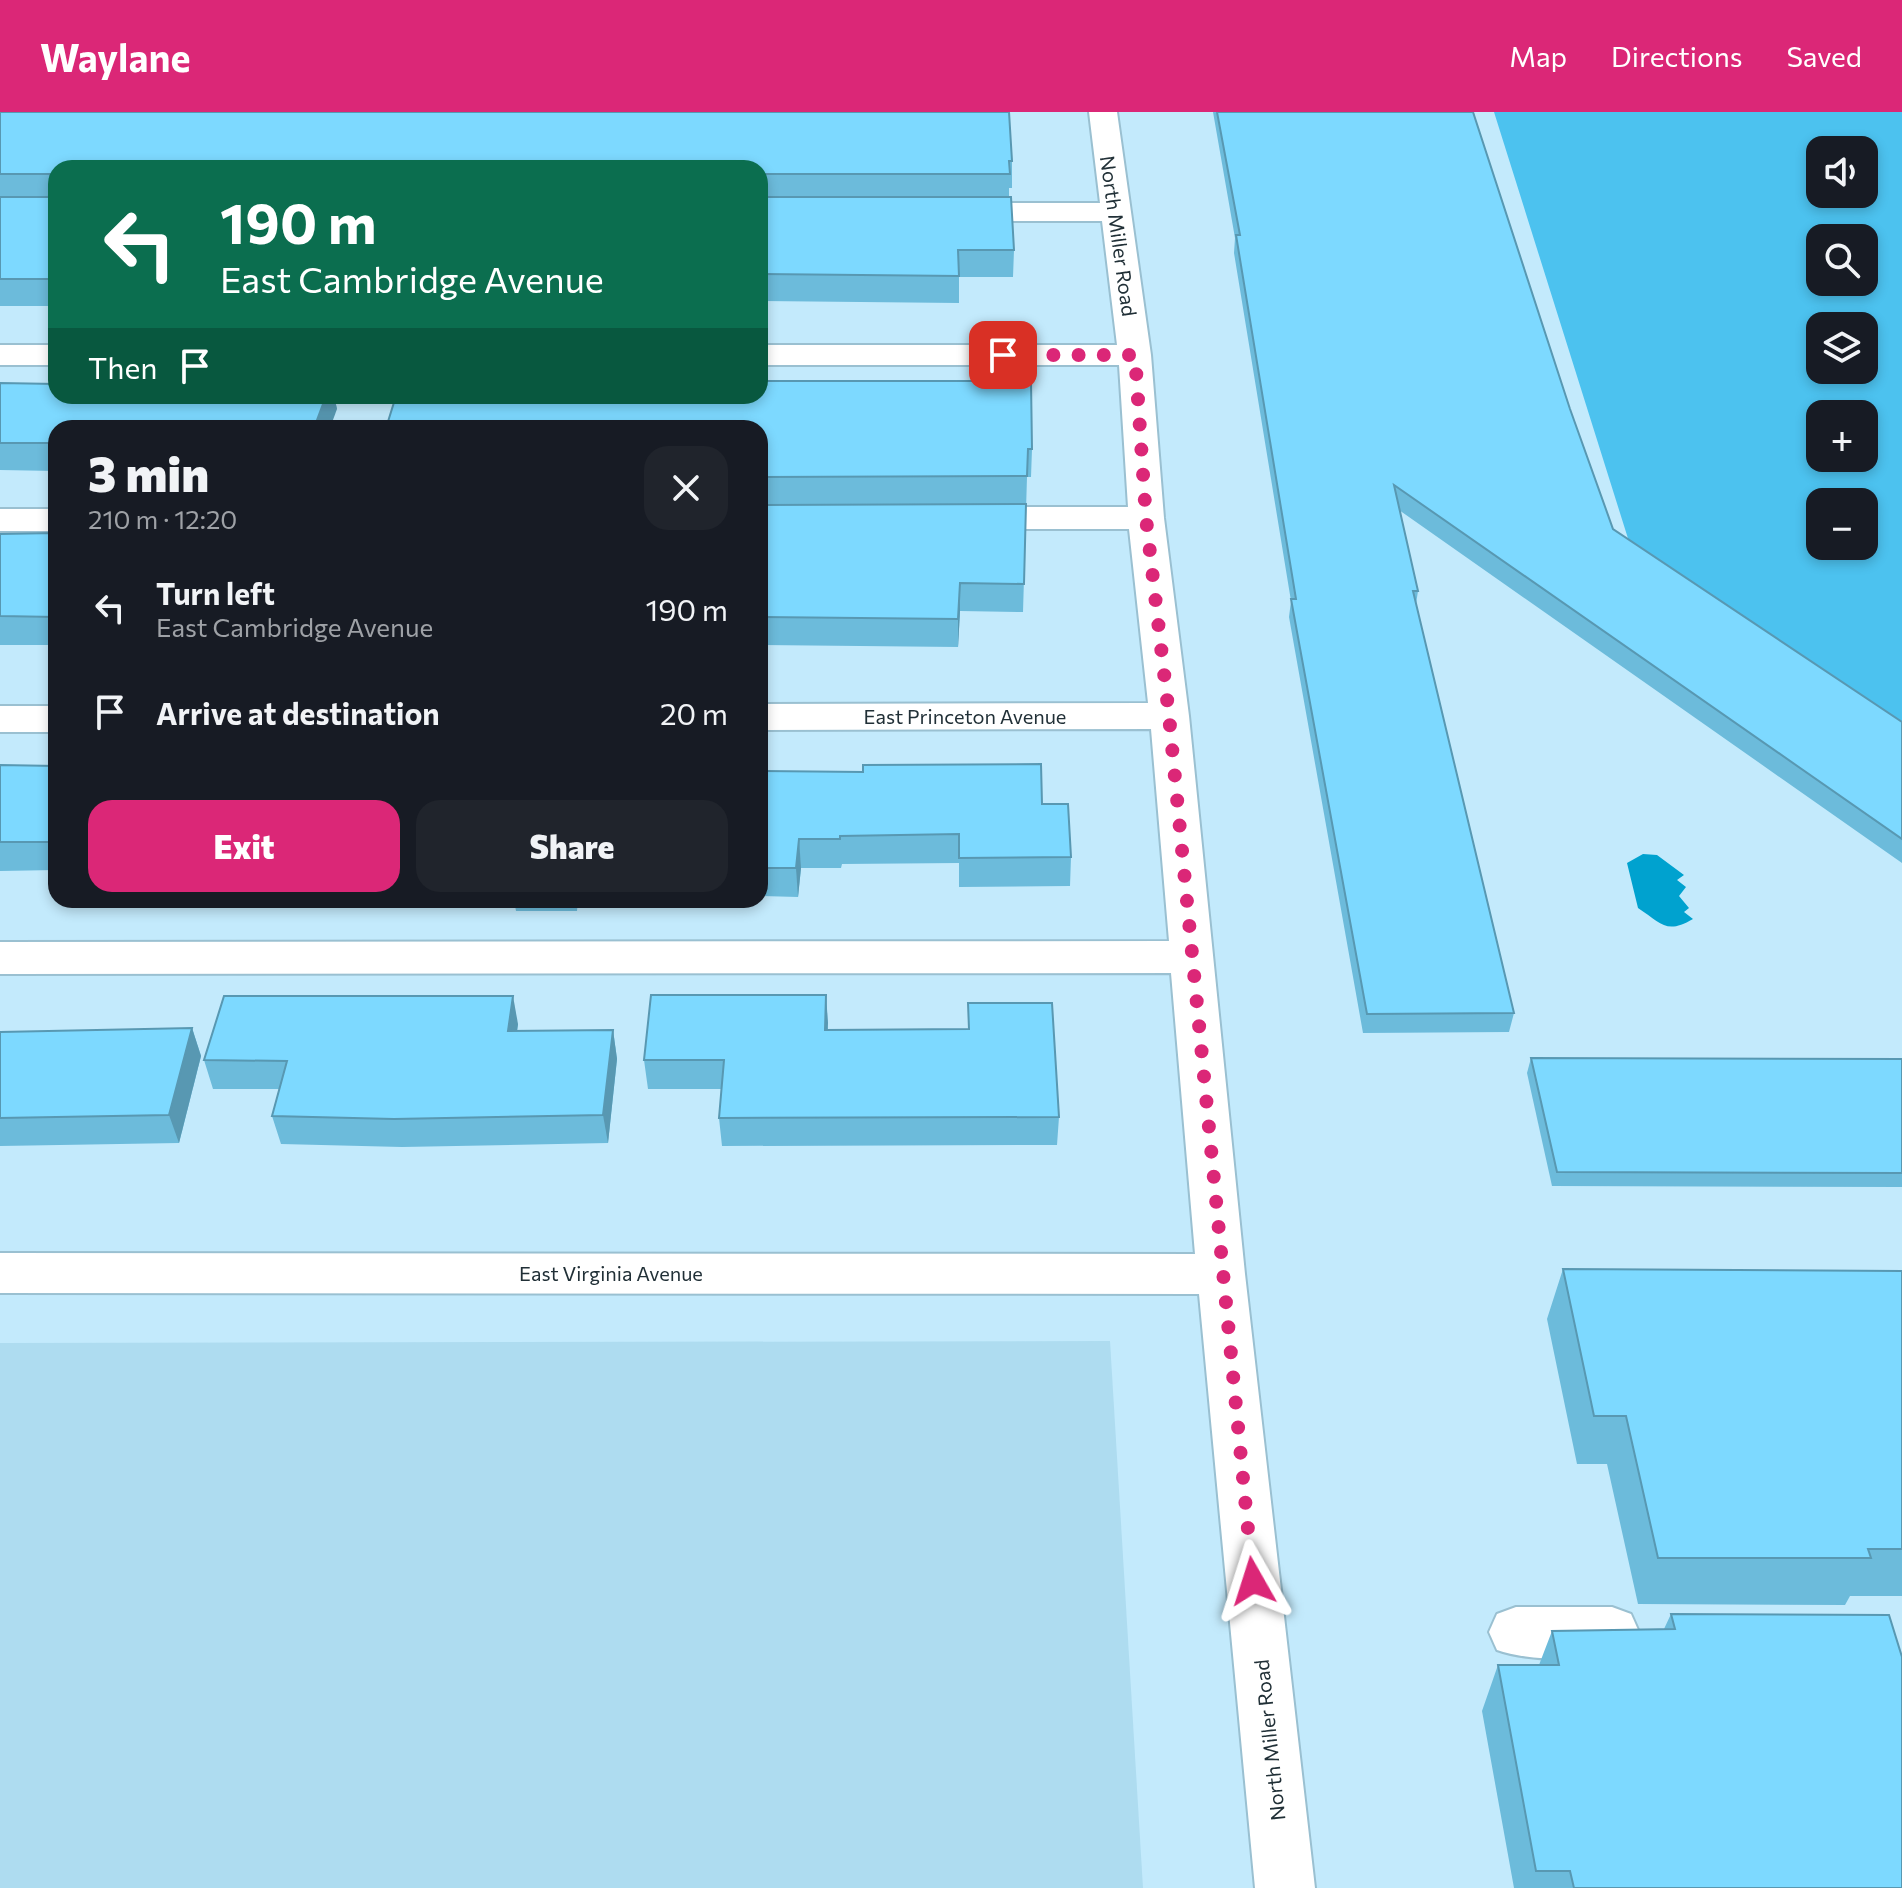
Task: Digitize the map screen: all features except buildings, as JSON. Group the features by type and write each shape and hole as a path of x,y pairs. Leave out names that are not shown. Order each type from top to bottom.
{"street":[{"name":"North Miller Road","path":"1103,112 1135,355 1146,518 1169,716 1221,1274 1285,1888"},
{"path":"928,212 1114,212"},
{"path":"0,355 48,355"},
{"path":"768,355 1135,355"},
{"path":"932,518 1146,518"},
{"path":"0,520 48,520"},
{"name":"East Princeton Avenue","path":"768,717 1169,716"},
{"path":"0,719 48,719"},
{"path":"0,958 1192,957"},
{"name":"East Virginia Avenue","path":"0,1273 1221,1274"},
{"path":"1516,1632 1655,1632"}],"shaded area":[{"path":"1494,112 1902,112 1902,725 1631,548"},
{"path":"1643,854 1657,855 1684,875 1677,880 1686,887 1679,896 1689,908 1684,912 1693,919 1670,927 1638,908 1627,863"},
{"path":"1110,1341 1143,1888 0,1888 0,1343"}],"route":[{"path":"1003,355 1135,355 1146,518 1169,716 1253,1581"}]}
